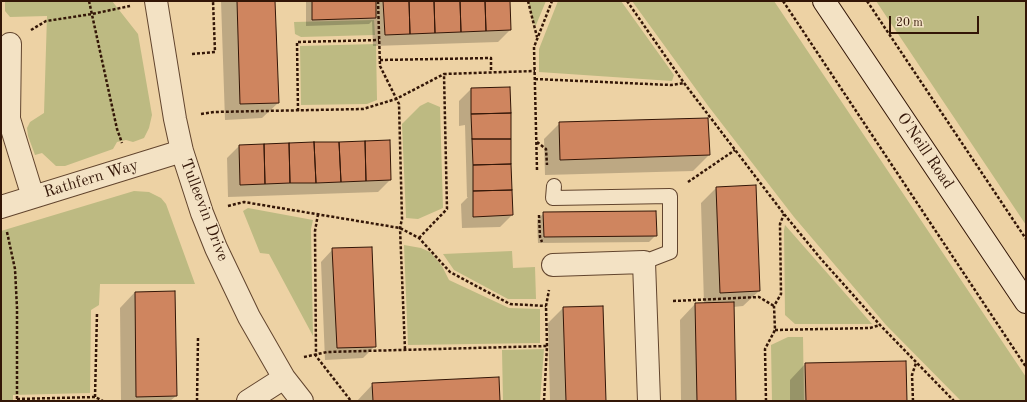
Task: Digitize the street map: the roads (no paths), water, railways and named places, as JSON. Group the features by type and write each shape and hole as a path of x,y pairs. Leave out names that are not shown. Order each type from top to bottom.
{"street":[{"name":"O'Neill Road","path":"824,1 1026,302"},
{"name":"Tulleevin Drive","path":"146,3 163,56 174,119 182,151 202,213 216,248 249,317 279,370 302,401"},
{"path":"10,44 9,119 33,197"},
{"name":"Rathfern Way","path":"1,206 182,151"},
{"path":"553,265 644,262 649,401"},
{"path":"248,401 279,370"}],"lane":[{"path":"554,186 554,198 670,196 670,252 644,262"}]}
